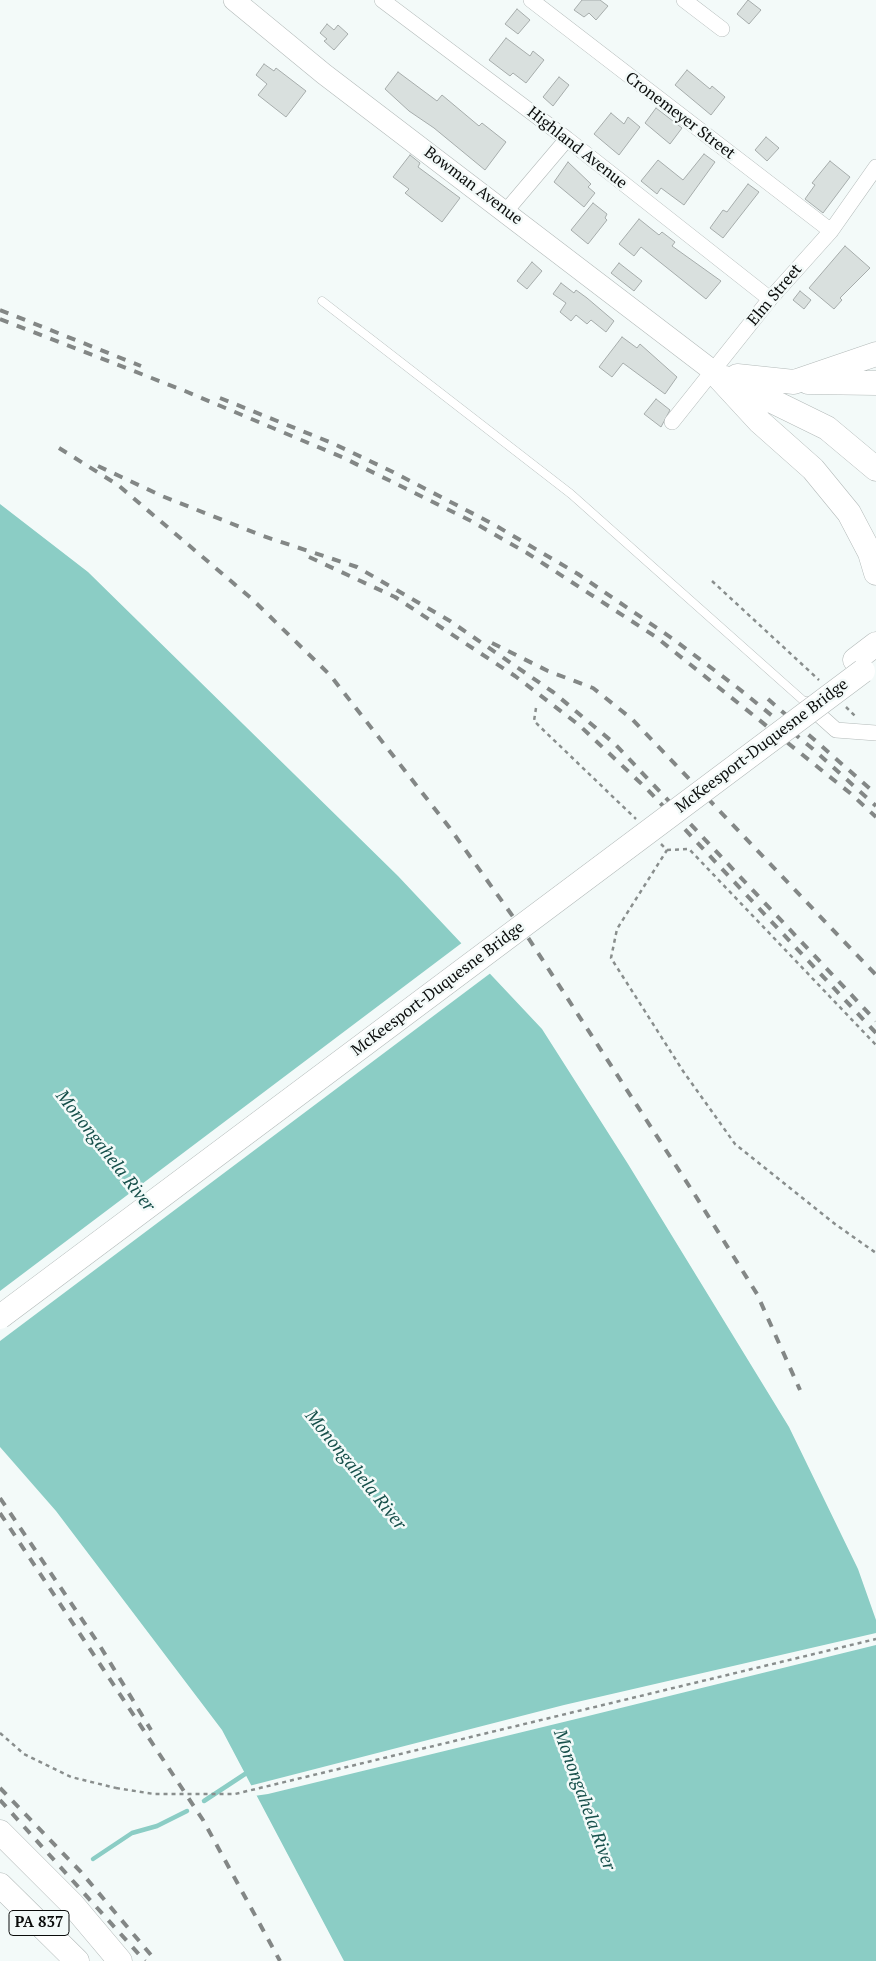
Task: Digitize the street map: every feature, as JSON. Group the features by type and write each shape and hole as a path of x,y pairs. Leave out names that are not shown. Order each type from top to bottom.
{"main road":[{"name":"Bowman Avenue","path":"234,0 324,74 506,211 713,371"},
{"path":"794,382 876,354"},
{"path":"713,371 751,379 794,382 876,383"},
{"path":"713,371 827,428 876,469"},
{"path":"713,371 760,422 812,469 849,513 870,553 876,572"},
{"name":"McKeesport-Duquesne Bridge","path":"0,1302 870,652"},
{"name":"McKeesport-Duquesne Bridge","path":"0,1318 870,652"},
{"name":"PA 837","path":"0,1832 67,1910 120,1961"},
{"path":"0,1850 67,1910 104,1961"},
{"name":"PA 837","path":"3,1886 77,1961"}],"street":[{"name":"Highland Avenue","path":"382,0 567,139 770,299"},
{"name":"Cronemeyer Street","path":"531,0 831,231"},
{"path":"684,0 722,29"},
{"path":"506,211 567,139"},
{"name":"Elm Street","path":"672,422 770,299 831,231 876,167"},
{"path":"806,703 836,730 874,733"}],"lane":[{"path":"322,300 571,494 806,703"}],"path":[{"path":"712,581 820,681"},
{"path":"846,706 874,733"},
{"path":"536,708 534,721 637,820"},
{"path":"655,838 667,850 689,849 876,1046"},
{"path":"667,850 617,929 611,958 684,1071 735,1144 835,1224 876,1253"},
{"path":"0,1734 24,1754 70,1777 116,1788 154,1794 235,1794 876,1639"}],"water":[{"name":"Monongahela River","path":"0,504 88,572 398,876 542,1029 628,1164 789,1427 858,1569 876,1620 876,1961 344,1961 222,1730 56,1511 0,1447"}],"pier":[{"path":"463,942 492,972 0,1341 0,1291"},
{"path":"876,1633 876,1645 580,1718 268,1794 254,1796 249,1786 564,1705"}],"building":[{"path":"582,0 600,0 608,6 596,20 589,13 584,17 574,10"},
{"path":"748,0 761,10 749,24 737,14"},
{"path":"517,9 530,20 518,34 505,24"},
{"path":"327,24 334,30 338,25 348,34 334,50 324,41 327,39 320,33"},
{"path":"506,38 530,56 533,51 544,60 526,83 513,73 510,76 489,60"},
{"path":"264,64 274,71 276,68 306,91 286,117 258,95 267,84 256,75"},
{"path":"687,70 710,89 712,86 725,97 711,115 675,85"},
{"path":"398,72 437,101 442,95 479,126 482,123 506,142 485,170 434,128 409,111 385,89"},
{"path":"559,77 569,85 553,106 543,97"},
{"path":"656,108 682,128 670,144 645,123"},
{"path":"611,113 624,124 628,117 640,127 619,155 594,134"},
{"path":"766,137 779,148 767,161 755,150"},
{"path":"704,154 715,162 684,205 661,188 657,194 641,181 658,160 683,180"},
{"path":"410,155 420,163 418,167 460,198 442,222 405,193 409,189 393,177"},
{"path":"830,161 850,177 823,213 805,199 815,185 812,183"},
{"path":"568,162 591,184 588,187 595,193 584,207 554,182"},
{"path":"748,184 759,192 723,238 710,228 723,210 727,212"},
{"path":"593,203 607,214 605,218 607,220 588,244 571,230"},
{"path":"639,219 659,235 662,232 675,242 672,246 721,281 706,299 641,247 634,256 619,244"},
{"path":"845,246 870,268 840,298 842,300 834,309 809,288"},
{"path":"532,262 542,271 527,289 517,281"},
{"path":"619,263 642,281 634,291 611,273"},
{"path":"561,283 574,293 576,290 614,321 606,332 591,320 587,324 576,315 571,321 560,312 566,303 553,294"},
{"path":"800,291 811,300 804,309 793,300"},
{"path":"622,337 637,348 640,344 677,377 665,394 623,363 612,377 599,367"},
{"path":"656,399 670,410 661,427 644,414"}],"waterway":[{"path":"204,1801 245,1774"},
{"path":"93,1859 132,1833 157,1826 187,1811"}],"railway":[{"path":"0,310 141,366"},
{"path":"0,319 185,391 344,458 471,521 527,553 656,637 850,793 876,817"},
{"path":"220,398 332,443 393,472 493,524 578,574 673,639 738,688 813,749 876,806"},
{"path":"59,448 118,485 252,599 330,675 449,827 529,939 757,1294 800,1390"},
{"path":"98,466 162,496 263,536 357,567 450,621 553,692 615,744 876,1021"},
{"path":"309,557 395,597 515,676 579,725 647,789 876,1033"},
{"path":"492,643 548,671 593,688 632,719 876,975"},
{"path":"768,699 876,794"},
{"path":"0,1498 100,1646 151,1730"},
{"path":"0,1513 203,1820 280,1961"},
{"path":"0,1788 81,1872 156,1961"},
{"path":"0,1800 145,1961"}]}
